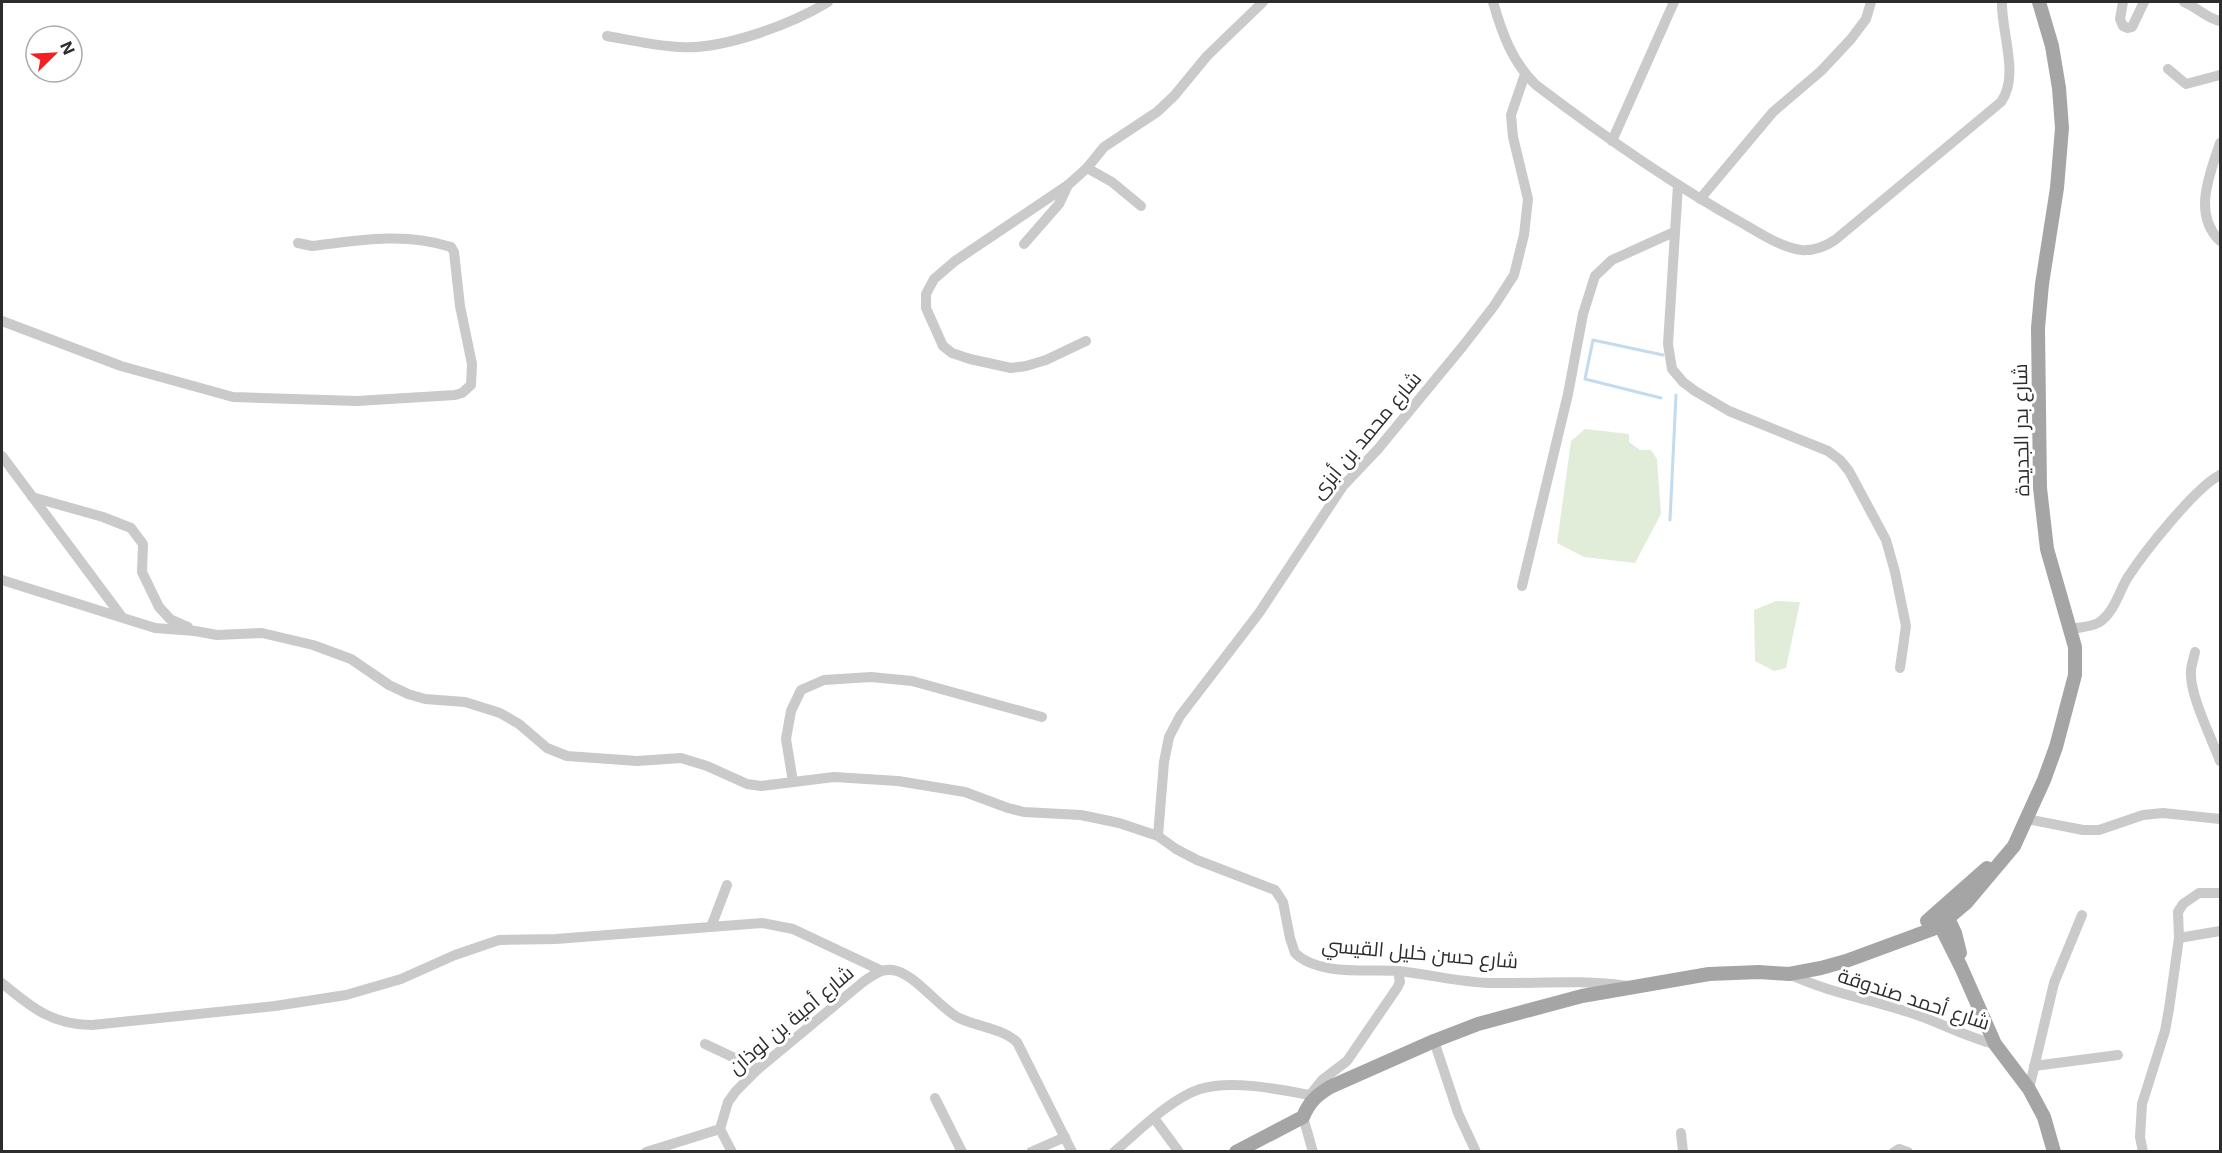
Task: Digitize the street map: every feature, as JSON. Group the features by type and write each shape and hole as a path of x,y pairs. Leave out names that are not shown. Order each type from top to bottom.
{"main road":[{"name":"شارع بدر الجديدة","path":"1941,917 1972,880 2014,846 2044,780 2074,683 2076,656 2071,629 2047,549 2040,488 2038,328 2042,284 2057,188 2062,112 2052,46 2039,2"},
{"name":"شارع حسن خليل القيسي","path":"1312,1096 1348,1078 1478,1024 1610,990 1710,974 1759,972 1789,974 1846,961 1914,934 1941,917"},
{"path":"1941,917 1995,1044 2029,1089 2044,1117 2054,1152"},
{"path":"1236,1152 1303,1117 1312,1096"}],"street":[{"path":"607,36 682,48 723,43 788,21 828,2"},
{"path":"1086,341 1046,360 1026,366 1011,368 982,362 952,353 943,346 926,308 926,294 939,274 1068,185 1087,168 1104,147 1167,103 1207,56 1263,2"},
{"path":"1493,2 1507,44 1525,74 1567,109 1700,199 1769,238 1794,248 1816,248 1836,240 1993,110 2005,96 2010,77 2002,2"},
{"path":"1612,141 1674,2"},
{"path":"1700,199 1773,112 1814,78 1842,49 1866,19 1871,2"},
{"path":"2123,2 2121,21 2123,26 2128,28 2132,27 2144,2"},
{"path":"2184,2 2199,9 2208,18 2220,21"},
{"path":"2168,69 2186,84 2220,75"},
{"name":"شارع محمد بن أبزى","path":"1158,836 1164,762 1169,737 1180,716 1259,613 1343,486 1378,449 1463,346 1494,306 1514,275 1524,235 1528,199 1513,137 1511,116 1525,74"},
{"path":"2220,143 2207,187 2204,207 2210,228 2220,241"},
{"path":"1087,168 1112,182 1141,206"},
{"path":"1024,244 1062,199 1068,185"},
{"path":"1678,185 1668,344 1672,369 1683,382 1729,411 1823,449 1844,465 1886,540 1905,618 1900,668"},
{"path":"1521,586 1568,394 1583,314 1591,285 1601,269 1612,260 1674,232"},
{"path":"2,321 121,366 233,397 393,400 455,395 462,393 471,385 472,364 460,306 454,252 451,247 417,239 398,238 312,246 298,243"},
{"path":"2,456 122,617"},
{"path":"2071,629 2103,619 2128,577 2150,548 2204,486 2220,475"},
{"path":"32,497 131,528 143,544 142,572 159,607 170,619 195,631"},
{"name":"شارع حسن خليل القيسي","path":"2,580 155,628 217,635 262,633 325,649 351,660 389,685 408,694 424,699 465,702 500,713 519,724 547,748 567,756 637,761 681,758 754,785 850,777 936,786 965,792 1024,812 1096,817 1158,836 1197,860 1275,890 1283,902 1294,951 1301,959 1339,969 1398,971 1488,982 1590,982 1636,987"},
{"path":"2195,652 2191,679 2201,713 2220,761"},
{"path":"794,782 786,740 791,711 801,690 824,680 871,677 912,681 1042,717"},
{"path":"2027,819 2083,830 2099,830 2143,815 2163,813 2220,819"},
{"path":"711,927 728,885"},
{"path":"2143,1152 2140,1137 2142,1104 2164,1031 2178,938 2178,912 2183,904 2199,893 2220,893"},
{"path":"2029,1089 2054,983 2082,915"},
{"path":"2,983 40,1013 69,1023 99,1025 275,1006 346,995 401,979 455,955 499,940 556,939 762,923 778,925 806,934 880,970"},
{"path":"2178,938 2220,932"},
{"name":"شارع أمية بن لوذان","path":"720,1129 728,1102 736,1090 758,1069 880,970 891,970 904,974 958,1017 1000,1032 1017,1042 1072,1152"},
{"path":"1114,1152 1154,1118 1190,1094 1205,1088 1253,1087 1312,1096 1322,1080 1345,1064 1354,1053 1399,985 1398,971"},
{"name":"شارع أحمد صندوقة","path":"1789,974 1812,984 1911,1012 1965,1036 1995,1044"},
{"path":"1434,1041 1458,1113 1476,1152"},
{"path":"705,1044 758,1069"},
{"path":"2034,1066 2118,1055"},
{"path":"935,1098 962,1152"},
{"path":"1303,1117 1313,1152"},
{"path":"1154,1118 1179,1152"},
{"path":"646,1152 720,1129 732,1152"},
{"path":"1681,1133 1683,1152"},
{"path":"1031,1152 1065,1137"},
{"path":"1894,1152 1903,1149 1908,1152"}],"green space":[{"path":"1585,429 1629,434 1629,442 1640,450 1651,450 1657,459 1661,514 1635,563 1584,557 1557,543 1571,441"},
{"path":"1776,601 1800,602 1786,668 1774,671 1755,661 1754,610"}],"waterway":[{"path":"1661,398 1585,379 1593,340 1663,355"},
{"path":"1670,520 1676,395"}]}
